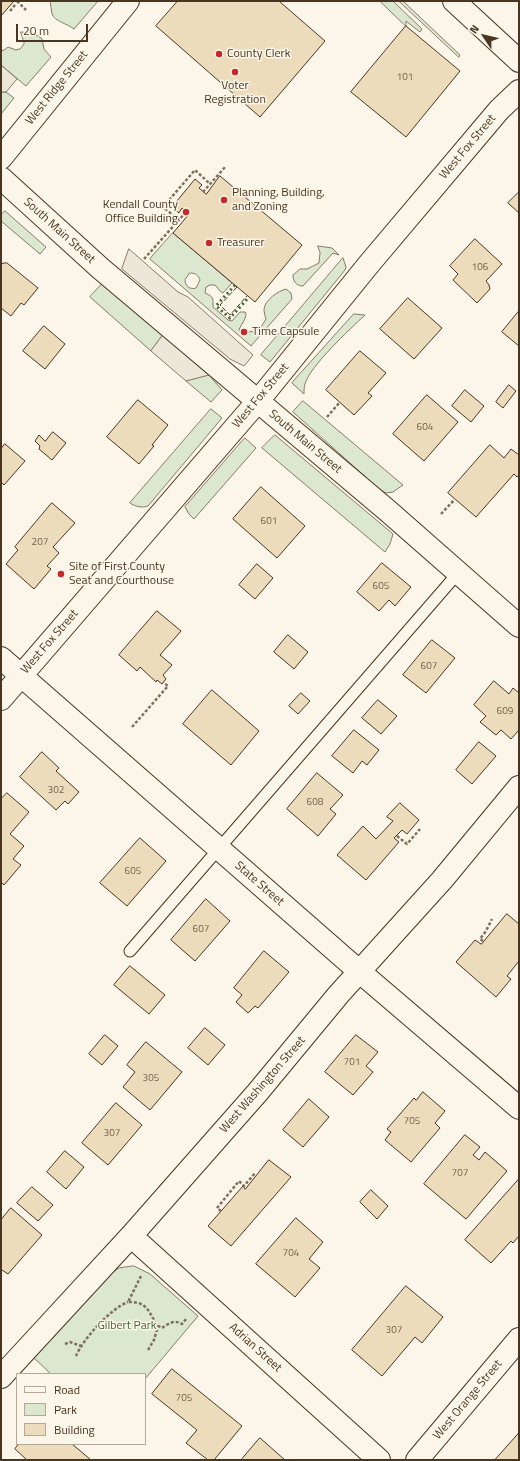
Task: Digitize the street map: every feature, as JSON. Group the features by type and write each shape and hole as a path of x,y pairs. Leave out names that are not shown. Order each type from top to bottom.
{"main road":[{"name":"West Ridge Street","path":"1,158 128,1"},
{"path":"454,1 519,62"},
{"name":"West Fox Street","path":"1,699 258,401 389,240 500,110 519,91"},
{"name":"South Main Street","path":"1,178 100,268 258,401 519,626"},
{"name":"State Street","path":"1,658 360,972 519,1108"},
{"name":"West Washington Street","path":"1,1377 131,1236 257,1093 340,994 450,870 519,786"},
{"name":"Adrian Street","path":"131,1236 379,1460"},
{"name":"West Orange Street","path":"417,1460 519,1339"}],"lane":[{"path":"130,951 458,573"}],"path":[{"path":"17,1 26,10"},
{"path":"10,10 15,5"},
{"path":"203,192 226,166"},
{"path":"179,220 163,207 195,170 210,184"},
{"path":"144,259 186,212"},
{"path":"327,417 340,402"},
{"path":"441,514 455,499"},
{"path":"132,727 168,686 163,682"},
{"path":"397,836 407,844 420,829"},
{"path":"483,941 480,938 486,931 492,919"},
{"path":"221,1211 217,1208 239,1181 244,1186 255,1173"},
{"path":"128,1302 145,1270"},
{"path":"76,1356 81,1346 112,1310 120,1304 128,1302 140,1304 148,1309 158,1326 154,1340 148,1350"},
{"path":"158,1326 162,1328 172,1322 180,1322 182,1324 186,1318"},
{"path":"61,1347 70,1342 81,1346"}],"green space":[{"path":"50,1 98,1 74,29 58,21 53,16"},
{"path":"380,1 393,1 422,29 420,32 406,21 406,26"},
{"path":"399,1 403,1 460,55 459,57"},
{"path":"21,32 33,33 41,38 44,49 51,57 26,86 1,65 1,51 8,47 16,50 20,49 24,44"},
{"path":"1,92 6,92 14,98 1,114"},
{"path":"5,211 46,247 40,254 1,221 1,215"},
{"path":"173,233 232,283 223,293 215,285 210,285 206,287 205,293 212,298 213,307 228,320 232,321 240,312 246,313 239,330 242,334 246,334 251,331 253,332 261,327 266,319 264,310 265,306 269,299 276,294 286,289 291,293 292,299 251,346 150,259","holes":["190,273 200,280 196,288 188,287 185,282"]},
{"path":"318,246 332,248 339,255 333,253 303,286 298,285 294,281 293,275 300,269 307,269 319,263 320,253"},
{"path":"343,258 346,267 345,270 270,362 261,355"},
{"path":"103,283 163,335 151,351 90,297"},
{"path":"354,314 365,315 331,348 314,368 308,376 304,388 304,394 292,383"},
{"path":"209,375 222,390 211,402 186,381"},
{"path":"303,401 403,485 393,492 386,493 379,489 293,412"},
{"path":"211,409 222,418 148,506 139,507 130,503"},
{"path":"275,435 393,534 390,544 385,552 262,448"},
{"path":"245,438 256,448 194,519 185,507"},
{"name":"Gilbert Park","path":"134,1266 150,1274 198,1316 146,1378 146,1373 50,1373 33,1357 109,1274 119,1268"}],"shaded area":[{"path":"1,65 17,79 6,92 1,92"},
{"path":"129,249 178,292 188,297 253,355 244,366 230,359 122,269"},
{"path":"163,335 209,375 186,381 151,351"}],"building":[{"path":"1,1 14,1 1,16"},
{"path":"178,1 279,1 325,41 260,117 156,26"},
{"path":"406,26 460,71 406,137 351,92"},
{"path":"220,176 302,245 255,302 173,233 189,214 182,208 179,213 172,207 195,179 202,185 199,188 206,194"},
{"path":"519,192 519,213 508,203"},
{"path":"475,239 502,264 486,281 490,289 477,303 453,280 458,274 450,266"},
{"path":"7,263 38,288 24,305 21,303 11,316 1,308 1,264"},
{"path":"408,298 442,328 414,359 380,329"},
{"path":"519,311 519,346 502,332"},
{"path":"44,326 65,344 45,369 23,351"},
{"path":"360,351 386,373 368,393 372,396 354,415 326,390"},
{"path":"509,385 516,391 503,408 496,402"},
{"path":"465,390 484,406 471,422 452,406"},
{"path":"427,395 458,422 424,461 393,434"},
{"path":"138,400 168,425 152,445 154,446 139,464 107,437"},
{"path":"53,432 66,443 52,460 39,449 40,446 35,441 39,435 45,441"},
{"path":"5,444 25,461 4,485 1,482 1,449"},
{"path":"490,445 504,458 511,449 519,455 519,475 517,477 514,474 476,517 448,493"},
{"path":"261,487 305,526 277,558 233,519"},
{"path":"52,503 75,523 53,547 59,553 47,566 51,569 34,589 6,564 18,550 15,547"},
{"path":"382,563 411,587 395,606 389,600 379,611 357,592"},
{"path":"257,564 273,578 255,599 239,585"},
{"path":"157,611 181,631 160,655 172,665 163,675 166,679 162,684 157,680 156,682 140,667 137,671 119,655"},
{"path":"288,635 308,652 294,669 274,652"},
{"path":"432,640 455,658 426,693 403,675"},
{"path":"494,681 509,694 513,688 519,693 519,730 511,739 501,730 496,735 480,722 486,716 474,705"},
{"path":"212,690 259,731 231,765 183,724"},
{"path":"301,693 310,701 298,714 289,706"},
{"path":"378,700 397,716 381,734 362,718"},
{"path":"354,730 379,750 367,765 362,761 353,773 332,756"},
{"path":"479,742 496,756 472,784 456,770"},
{"path":"42,752 59,768 56,771 79,792 68,804 65,801 56,810 20,777"},
{"path":"317,773 343,795 330,809 336,814 318,836 287,809"},
{"path":"7,793 29,812 10,834 24,846 13,859 21,865 4,885 1,882 1,799"},
{"path":"400,803 419,820 407,834 402,830 394,838 399,842 366,880 337,855 363,826 376,839 393,821 387,817"},
{"path":"140,838 166,861 127,906 100,883"},
{"path":"206,899 230,921 195,961 171,940"},
{"path":"507,914 519,924 519,961 507,976 511,979 496,997 456,962 475,940 481,944"},
{"path":"264,951 289,972 258,1008 255,1006 248,1013 236,1002 242,995 234,988"},
{"path":"130,966 165,995 149,1014 114,985"},
{"path":"205,1028 225,1045 208,1065 188,1048"},
{"path":"105,1035 118,1046 102,1065 89,1054"},
{"path":"356,1035 378,1052 366,1066 373,1072 353,1095 325,1072"},
{"path":"146,1042 182,1072 150,1110 123,1087 135,1072 127,1065"},
{"path":"423,1092 445,1111 435,1123 440,1128 411,1162 385,1140 391,1132 387,1129 414,1098 416,1100"},
{"path":"309,1099 329,1117 303,1147 283,1130"},
{"path":"116,1103 142,1125 108,1165 82,1143"},
{"path":"465,1135 480,1147 473,1155 479,1160 485,1152 507,1171 466,1219 424,1184"},
{"path":"65,1151 84,1167 66,1189 47,1172"},
{"path":"269,1160 291,1177 231,1246 208,1226 243,1186 245,1189"},
{"path":"519,1179 519,1236 513,1243 511,1241 491,1263 465,1240"},
{"path":"32,1187 53,1205 38,1221 17,1203"},
{"path":"371,1190 388,1206 377,1219 360,1202"},
{"path":"11,1208 42,1235 8,1274 2,1270 1,1272 1,1220"},
{"path":"296,1218 323,1242 309,1259 320,1268 295,1297 256,1264"},
{"path":"406,1286 443,1317 422,1343 415,1337 382,1376 352,1350"},
{"path":"172,1369 242,1426 214,1460 208,1460 186,1443 197,1430 152,1394"},
{"path":"519,1433 519,1460 495,1460"},
{"path":"260,1438 285,1460 242,1460"},
{"path":"18,1445 73,1445 91,1460 27,1460 15,1449"}],"hedge":[{"path":"235,285 216,306 230,318 249,297"}],"fence":[{"path":"237,287 220,305 230,315 247,296"}],"place":[{"name":"County Clerk","path":"219,54"},
{"name":"Voter Registration","path":"235,72"},
{"name":"Planning, Building, and Zoning","path":"224,200"},
{"name":"Kendall County Office Building","path":"186,212"},
{"name":"Treasurer","path":"209,243"},
{"name":"Time Capsule","path":"244,332"},
{"name":"Site of First County Seat and Courthouse","path":"61,574"}]}
